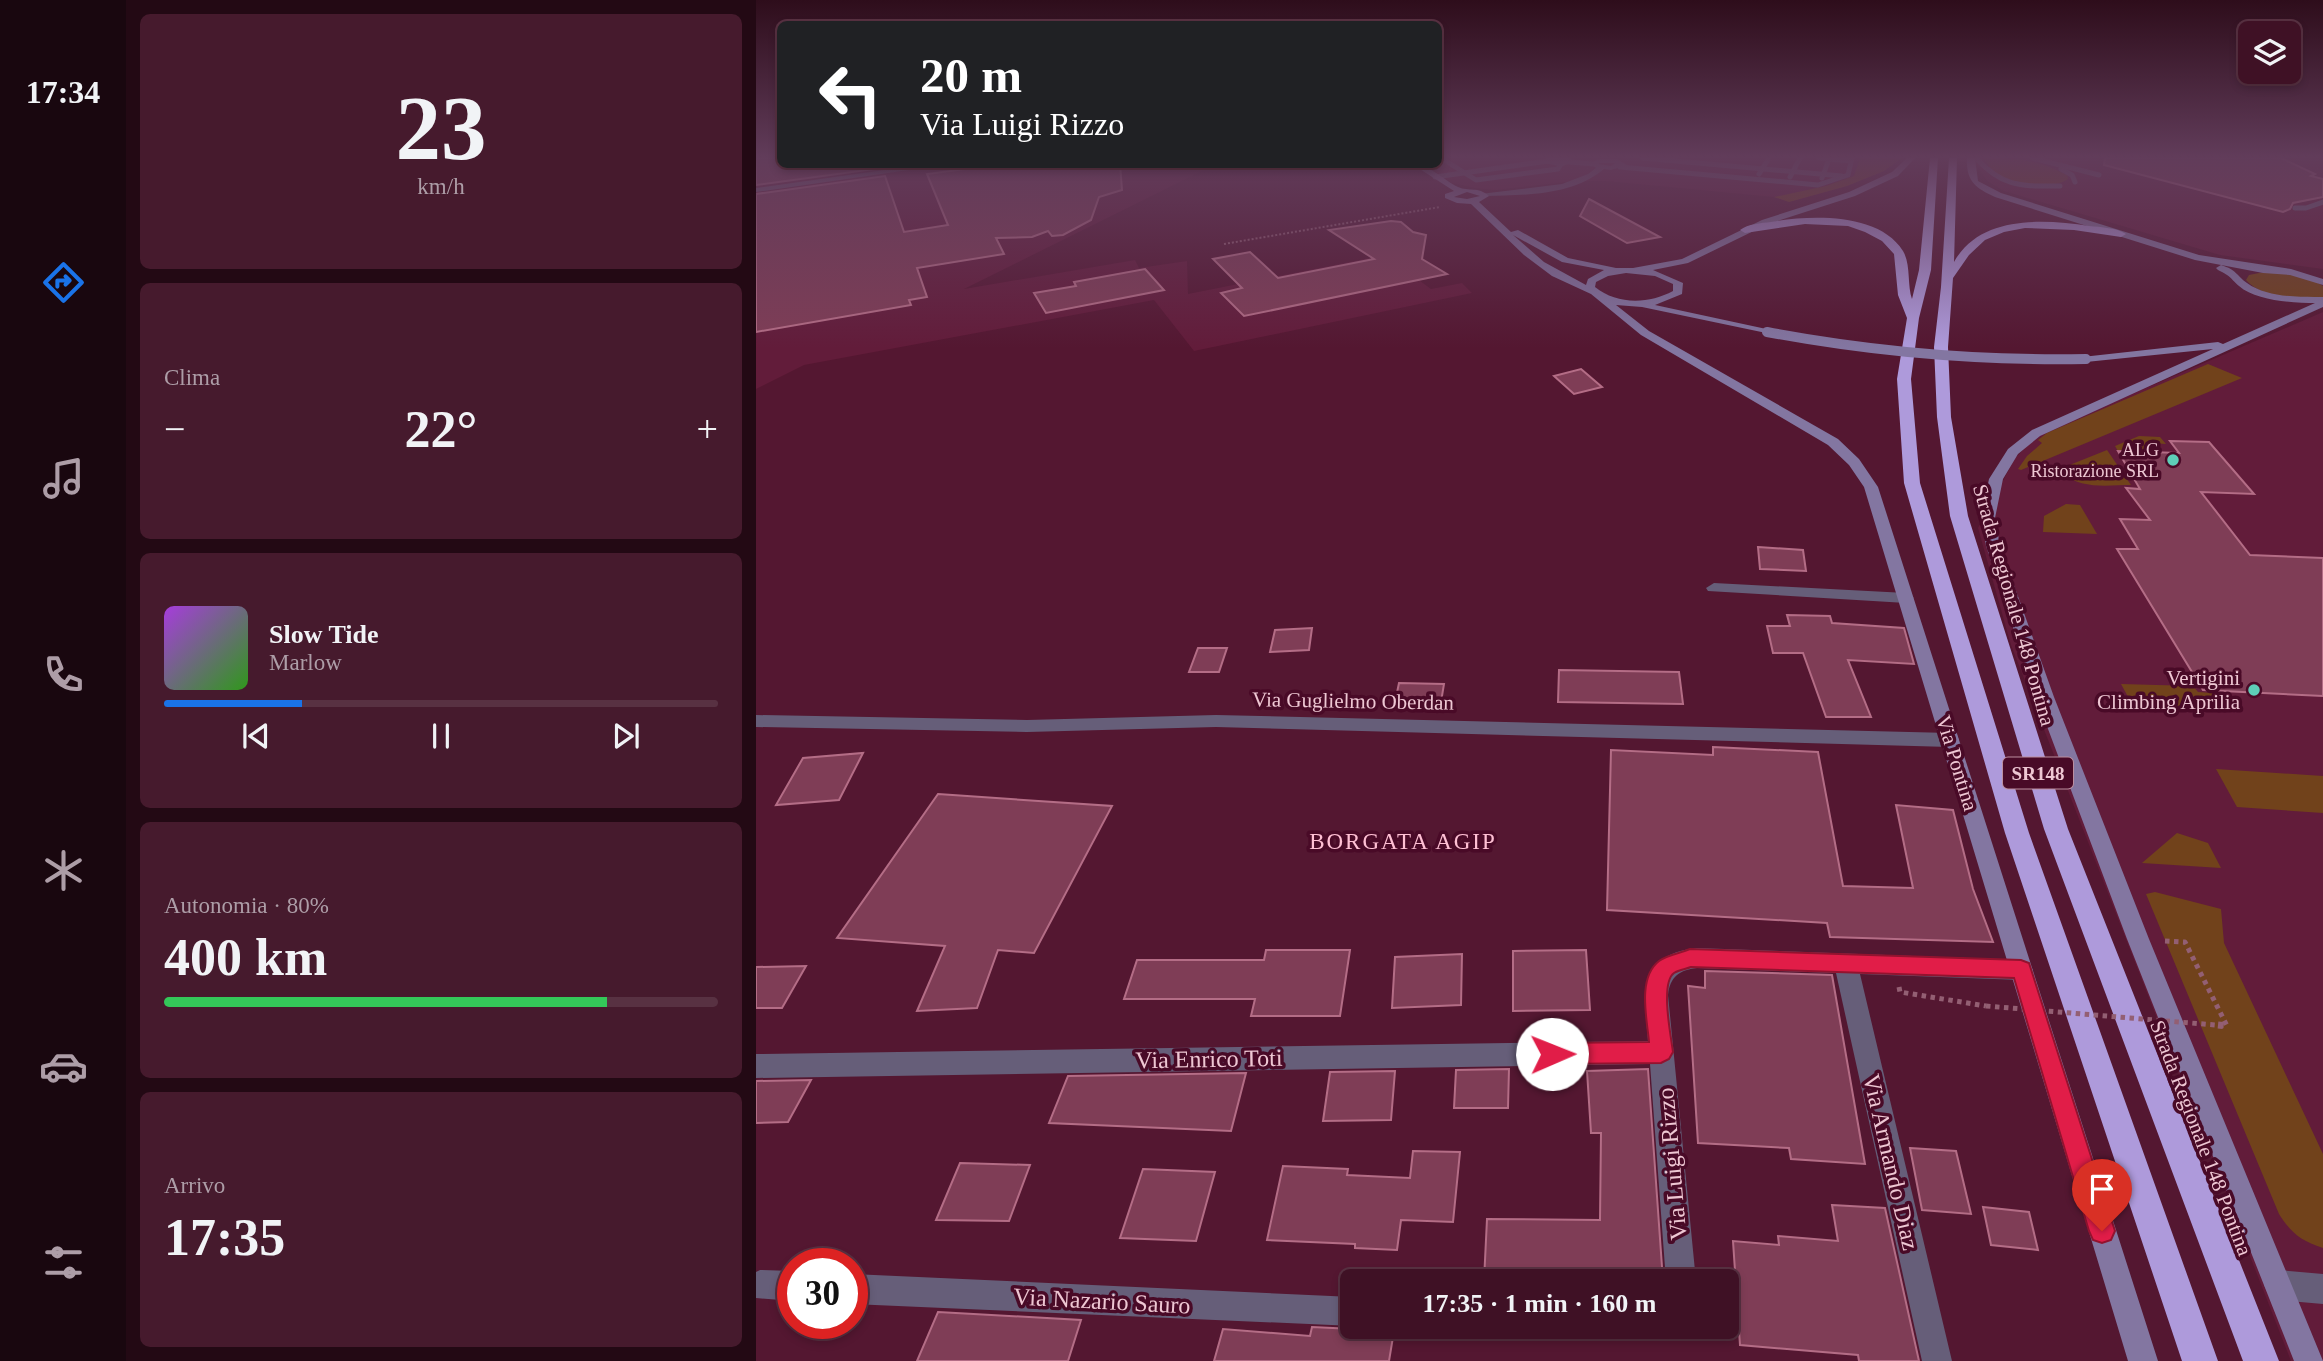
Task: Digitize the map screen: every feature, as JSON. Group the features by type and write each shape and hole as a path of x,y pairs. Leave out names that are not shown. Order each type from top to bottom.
{"highway":[{"path":"1745,230 1772,223 1792,222"},
{"path":"1825,222 1851,225 1880,236 1899,253 1904,295 1913,318"},
{"name":"SR148","path":"1929,222 1925,270 1913,318 1904,379 1912,483 2017,833 2200,1361"},
{"name":"Strada Regionale 148 Pontina","path":"1950,222 1941,347 1944,417 1959,516 2056,828 2261,1361"},
{"path":"1947,287 1964,250 1976,240 2002,229 2063,225 2121,234"}],"street":[{"path":"1496,222 1540,266 1595,293 1816,341 1922,355 2023,360 2086,359 2235,342"},
{"path":"1501,222 1564,260 1592,267 1666,275 1687,301 1707,312 1767,332"},
{"path":"1595,293 1590,284 1594,278 1605,273 1685,261 1745,230 1770,222"},
{"path":"2082,222 2198,258 2236,275 2273,302 2278,310 2279,322"},
{"path":"2198,258 2323,276"},
{"path":"1678,288 1678,270 1685,261"},
{"path":"2239,279 2242,274 2274,270"},
{"path":"2291,272 2323,282"},
{"path":"1636,303 1662,300 1678,288"},
{"path":"2253,290 2292,300 2323,302"},
{"name":"Via Pontina","path":"1595,293 1645,333 1805,424 1847,454 1876,499 2143,1361"},
{"path":"2309,1361 2138,939 2042,687 1993,546 1988,519 1993,487 2000,471 2013,452 2028,439 2057,422 2323,302"},
{"path":"1714,589 1906,598"},
{"name":"Via Guglielmo Oberdan","path":"756,721 1001,726 1326,723 1950,740"},
{"name":"Via Luigi Rizzo","path":"1680,1269 1656,995 1660,975 1676,961 1697,958 1846,964"},
{"path":"1846,964 2021,970"},
{"name":"Via Armando Diaz","path":"1846,964 1937,1361"},
{"name":"Via Enrico Toti","path":"756,1066 1661,1052"},
{"path":"760,1285 777,1286"},
{"path":"2278,1285 2323,1289"},
{"name":"Via Nazario Sauro","path":"868,1290 1340,1311"}],"path":[{"path":"1224,244 1356,222"},
{"path":"1900,992 1986,1006 2227,1026 2185,942"}],"shaded area":[{"path":"756,222 1100,222 964,289 1135,260 1139,268 1187,261 1188,294 1385,255 1431,289 1462,283 1472,293 1194,351 1154,300 804,365 756,389"},
{"path":"2107,222 2323,222 2323,269 2220,255"},
{"path":"2259,273 2308,279 2323,286 2323,297 2293,299 2271,295 2246,280 2249,275"},
{"path":"2323,312 2323,1361 2291,1361 2011,645 1978,528 2015,458 2039,434"},
{"path":"2208,364 2242,378 2018,469 2027,456 2042,443 2038,440 2047,433"},
{"path":"2139,436 2160,437 2166,444 2152,443 2156,450 2118,451 2115,446"},
{"path":"2107,450 2131,485 2085,484 2063,472 2067,466"},
{"path":"2066,504 2080,505 2097,534 2043,532 2044,516"},
{"path":"2121,684 2193,686 2198,692 2213,693 2224,709 2142,704 2127,695"},
{"path":"2216,769 2323,776 2323,813 2237,807"},
{"path":"2177,833 2208,843 2221,868 2142,863"},
{"path":"2155,892 2221,909 2224,943 2323,1154 2323,1248 2297,1235 2279,1214 2146,894"}],"building":[{"path":"756,222 900,222 904,232 948,225 947,222 1088,222 1063,235 1052,236 1048,231 1032,237 996,238 1004,254 917,268 927,297 909,300 911,305 756,332"},
{"path":"1401,222 1413,232 1426,235 1422,259 1447,274 1244,316 1221,293 1242,288 1213,259 1250,252 1278,278 1374,259 1329,230"},
{"path":"1590,222 1631,222 1660,237 1627,243"},
{"path":"1145,269 1164,290 1046,313 1034,293 1076,286 1074,282"},
{"path":"1581,369 1602,387 1574,394 1554,376"},
{"path":"2170,441 2209,442 2254,494 2201,492 2250,555 2323,558 2323,696 2203,690 2117,549 2138,549 2120,519 2150,520 2126,488 2140,489 2118,451 2179,453"},
{"path":"1758,547 1803,550 1806,571 1760,569"},
{"path":"1787,615 1830,616 1832,623 1904,628 1914,664 1848,660 1871,717 1826,717 1803,653 1773,653 1767,626 1790,626"},
{"path":"1312,628 1309,650 1270,652 1275,630"},
{"path":"1198,648 1227,648 1219,672 1189,672"},
{"path":"1559,670 1679,672 1683,704 1558,702"},
{"path":"1399,683 1444,684 1440,708 1394,707"},
{"path":"1713,747 1818,752 1843,886 1913,888 1896,805 1953,810 1973,889 1993,942 1830,937 1827,923 1607,910 1611,750 1713,755"},
{"path":"863,753 839,800 776,805 803,758"},
{"path":"938,794 1112,806 1034,953 998,950 977,1008 917,1011 945,946 837,938"},
{"path":"1266,950 1350,950 1340,1016 1251,1016 1255,999 1124,999 1137,960 1264,960"},
{"path":"1586,950 1590,1010 1513,1011 1513,951"},
{"path":"1462,954 1461,1005 1392,1008 1395,957"},
{"path":"806,966 782,1008 756,1008 756,967"},
{"path":"1705,971 1832,975 1865,1164 1791,1159 1789,1148 1698,1143 1688,986 1705,988"},
{"path":"1509,1069 1508,1108 1454,1108 1456,1070"},
{"path":"1648,1069 1662,1269 1485,1269 1487,1219 1600,1220 1601,1133 1591,1133 1587,1071"},
{"path":"1395,1071 1391,1120 1323,1121 1330,1072"},
{"path":"1246,1073 1231,1131 1049,1123 1068,1076"},
{"path":"811,1080 788,1122 756,1123 756,1081"},
{"path":"1910,1148 1956,1151 1971,1214 1922,1210"},
{"path":"1413,1151 1460,1152 1453,1222 1401,1220 1397,1250 1355,1248 1355,1244 1267,1240 1283,1166 1348,1169 1347,1175 1410,1178"},
{"path":"960,1163 1030,1165 1009,1221 936,1220"},
{"path":"1143,1169 1215,1172 1196,1241 1120,1238"},
{"path":"1832,1205 1885,1208 1919,1361 1859,1361 1858,1355 1740,1345 1739,1269 1735,1269 1733,1241 1779,1245 1778,1236 1838,1241"},
{"path":"1983,1207 2029,1212 2038,1250 1991,1245"},
{"path":"938,1312 1081,1320 1068,1361 917,1361"},
{"path":"1312,1327 1340,1328 1340,1339 1393,1339 1389,1361 1214,1361 1223,1329 1310,1336"}],"place":[{"name":"ALG Ristorazione SRL","path":"2173,460"},
{"name":"Vertigini Climbing Aprilia","path":"2254,690"}],"district":[{"name":"BORGATA AGIP","path":"1403,841"}],"route":[{"path":"1552,1054 1661,1052 1656,995 1660,975 1676,961 1690,958 2021,970 2102,1231"}]}
